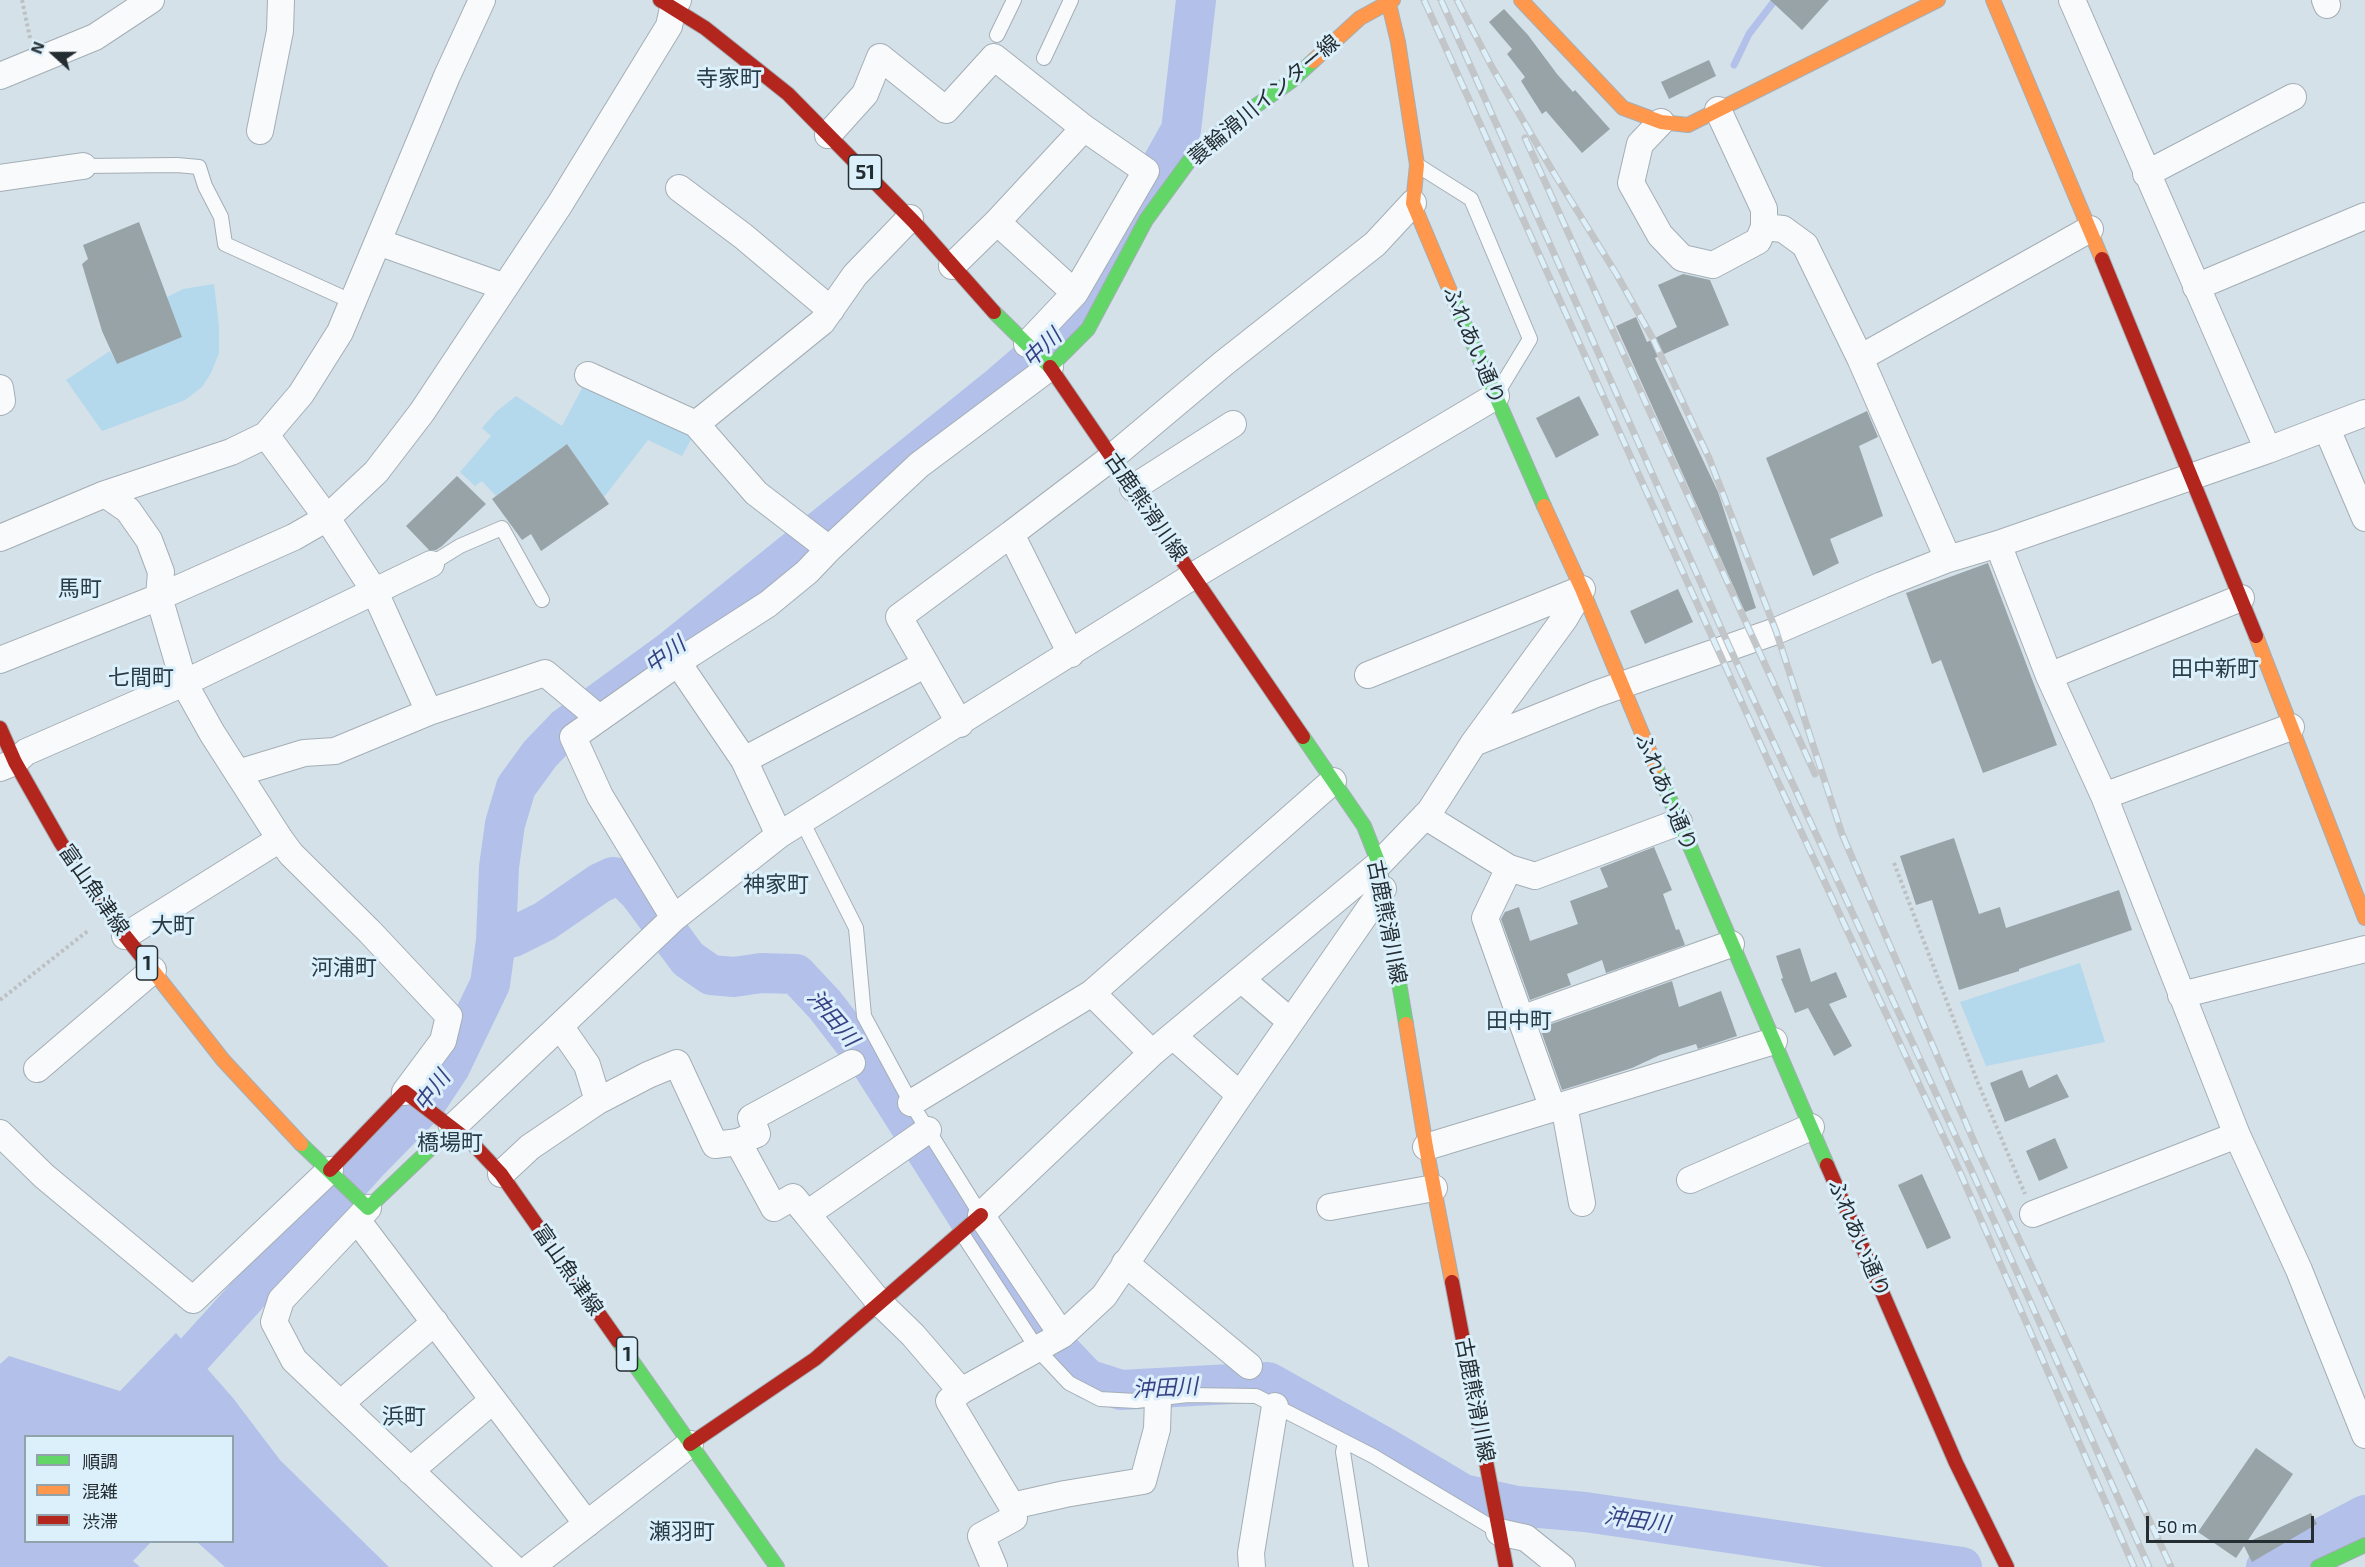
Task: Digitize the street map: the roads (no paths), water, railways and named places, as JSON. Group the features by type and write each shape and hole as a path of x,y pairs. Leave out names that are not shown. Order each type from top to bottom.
{"main road":[{"path":"1521,0 1623,108 1661,122 1688,125 1938,0"},
{"path":"1992,0 2090,229 2241,598 2365,918"},
{"path":"1390,1 1418,165 1413,202"},
{"name":"蓑輪滑川インター線","path":"1050,367 1088,329 1146,220 1192,157 1234,121 1290,82 1360,18 1390,1"},
{"name":"51","path":"671,3 788,94 910,218 952,266 1050,367"},
{"name":"ふれあい通り","path":"1413,202 1582,589 1731,944 1956,1463 2007,1567"},
{"name":"古鹿熊滑川線","path":"1050,367 1364,826 1381,877 1426,1147 1506,1567"},
{"name":"富山魚津線","path":"0,728 7,765 126,936 223,1060 291,1135 330,1170 363,1214"},
{"path":"330,1170 405,1092"},
{"name":"富山魚津線","path":"405,1092 473,1144 501,1174 777,1567"},
{"path":"363,1214 452,1128"},
{"path":"690,1444 815,1359 981,1215"},
{"path":"2318,1567 2365,1545"}],"street":[{"path":"0,76 96,37 151,0"},
{"path":"260,131 280,30 281,0"},
{"path":"0,538 105,494 231,453 266,435 301,394 340,332 447,76 482,0"},
{"path":"2072,0 2268,450"},
{"path":"0,660 159,597 294,537 327,518 376,472 422,412 560,204 669,26 671,3"},
{"path":"828,135 866,94 880,57 946,110 994,57 1084,128 1146,171 1075,293 1027,344"},
{"path":"2146,174 2294,97"},
{"path":"1661,122 1640,144 1631,183 1660,235 1682,258 1713,265 1758,241 1764,227 1764,209 1718,110"},
{"path":"952,266 997,222 1084,128"},
{"path":"0,178 83,166"},
{"path":"679,188 743,236 831,310"},
{"path":"960,724 899,617 1111,458 1224,363 1375,244 1413,202"},
{"path":"2196,287 2365,216"},
{"path":"696,424 822,322 855,275 910,218"},
{"path":"997,222 1075,293"},
{"path":"1764,227 1784,229 1805,245 1860,358 1948,559"},
{"path":"1860,358 2090,229"},
{"path":"378,242 505,287"},
{"path":"674,918 600,796 573,737 678,663 768,604 807,572 919,465 1050,367"},
{"path":"588,375 696,424 756,493 829,549"},
{"path":"0,388 2,401 0,402"},
{"path":"452,1128 674,918 779,835 960,724 1193,576 1496,396"},
{"path":"1473,744 1622,685 1776,631 1948,559 1998,544 2268,450 2365,413"},
{"path":"1132,488 1233,424"},
{"path":"2327,429 2365,518"},
{"path":"266,435 327,518 375,592 429,712"},
{"path":"105,494 128,510 149,540 161,572 159,597 184,683 212,733 280,839 291,854 356,917 449,1016 443,1041 405,1092"},
{"path":"1011,534 1071,654"},
{"path":"1998,544 2049,676 2104,796 2237,1135 2299,1270 2365,1435"},
{"path":"7,765 26,752 184,683 431,564"},
{"path":"1368,675 1582,589"},
{"path":"994,1567 981,1536 1014,1518 1011,1506 949,1401 961,1391 1062,1335 1104,1296 1290,1021 1381,877 1473,744 1565,618 1582,589"},
{"path":"2049,676 2241,598"},
{"path":"678,663 744,760 779,835"},
{"path":"744,760 926,664"},
{"path":"238,773 304,753 335,751 429,712 545,673 599,718"},
{"path":"2104,796 2291,727"},
{"path":"911,1103 1092,993 1333,781"},
{"path":"1425,816 1509,868 1534,876 1679,822"},
{"path":"126,936 280,839"},
{"path":"1509,868 1485,918 1521,1019 1558,1107 1582,1203"},
{"path":"1062,1335 981,1215 1152,1053 1241,979 1381,877"},
{"path":"1521,1019 1731,944"},
{"path":"2181,995 2365,949"},
{"path":"37,1069 153,970"},
{"path":"1241,979 1290,1021"},
{"path":"1092,993 1152,1053"},
{"path":"560,1026 587,1065 598,1101"},
{"path":"1173,1036 1240,1095"},
{"path":"1426,1147 1774,1041"},
{"path":"501,1174 530,1147 598,1101 677,1063 715,1145 738,1142 757,1134 751,1118 852,1063"},
{"path":"1690,1180 1811,1127"},
{"path":"807,1214 928,1130"},
{"path":"0,1133 44,1176 193,1300 330,1170"},
{"path":"2033,1214 2237,1135"},
{"path":"738,1142 774,1208 793,1197 879,1302 913,1335 961,1391"},
{"path":"1330,1207 1434,1188"},
{"path":"512,1567 294,1360 274,1322 281,1300 363,1214 435,1322 587,1524"},
{"path":"1125,1263 1249,1366"},
{"path":"340,1404 435,1322"},
{"path":"1011,1506 1143,1481 1157,1429 1158,1399"},
{"path":"410,1471 494,1400"},
{"path":"1252,1567 1251,1553 1275,1406"},
{"path":"531,1567 690,1444"},
{"path":"1499,1524 1526,1538 1562,1567"}],"lane":[{"path":"997,35 1014,0"},
{"path":"1044,58 1071,0"},
{"path":"83,166 177,165 199,167 205,186 220,217 225,244 353,302"},
{"path":"1418,165 1471,199 1530,339 1496,396"},
{"path":"431,564 460,546 502,528 542,600"},
{"path":"802,821 856,928 864,1016 911,1103 981,1215"},
{"path":"961,1232 1038,1350 1069,1383 1100,1398 1136,1401 1188,1395 1256,1396 1499,1524"},
{"path":"1345,1442 1343,1452 1361,1567"}],"waterway":[{"name":"中川","path":"194,1354 368,1162 427,1102 450,1067 490,984 496,941 499,867 505,824 516,787 540,754 565,728 668,653 1002,384 1046,346 1081,308 1181,130 1196,0"},
{"path":"1734,65 1749,34 1775,0"},
{"name":"沖田川","path":"496,941 513,937 545,921 600,883 613,877 625,879 639,893 688,959 711,975 734,977 761,973 796,974 825,1005 873,1067 1047,1337 1087,1379 1121,1390 1268,1382 1463,1494 1517,1506 1585,1512 1962,1567"},
{"name":"沖田川","path":"2266,1567 2365,1515"}],"railway":[{"path":"1424,0 1771,767 1959,1170 2134,1567"},
{"path":"1441,0 1729,646 1969,1165 2149,1567"},
{"path":"1457,0 1493,69 1653,339 1709,458 1776,631 1842,834 1978,1151 2171,1567"},
{"path":"1525,138 1815,774"}],"district":[{"name":"寺家町","path":"729,79"},
{"name":"馬町","path":"80,589"},
{"name":"田中新町","path":"2215,669"},
{"name":"七間町","path":"141,678"},
{"name":"神家町","path":"776,885"},
{"name":"大町","path":"173,926"},
{"name":"河浦町","path":"344,968"},
{"name":"田中町","path":"1519,1021"},
{"name":"橋場町","path":"450,1143"},
{"name":"浜町","path":"404,1417"},
{"name":"瀬羽町","path":"682,1532"}]}
